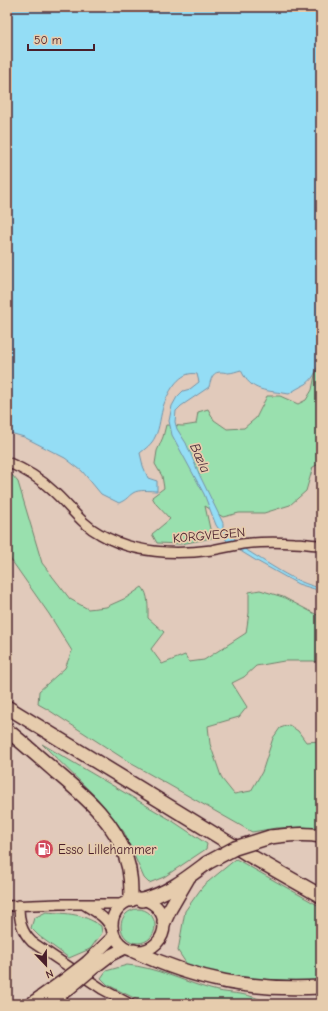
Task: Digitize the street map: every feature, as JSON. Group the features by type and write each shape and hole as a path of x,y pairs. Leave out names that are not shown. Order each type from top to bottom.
{"highway":[{"path":"7,707 247,854 321,896"},
{"path":"7,730 80,792 112,828 126,857 130,873 132,901 160,894 235,848 270,837 290,834 309,834 321,836"},
{"path":"247,854 270,858 291,868 321,886"},
{"path":"164,922 189,877"},
{"path":"129,949 158,962 184,971 228,983 280,988 321,987"}],"main road":[{"path":"47,1004 65,986 91,965 129,949 144,950 154,946 163,933 164,922 161,913 155,906 132,901 117,909 112,924 113,934 117,941 129,949"},
{"path":"91,965 113,934"},
{"path":"30,1004 65,986"}],"street":[{"name":"KORGVEGEN","path":"7,462 22,468 37,478 54,491 71,510 98,534 117,543 144,550 182,552 212,550 242,544 278,542 321,545"},
{"path":"7,906 132,901"},
{"path":"84,904 105,918 110,924 113,934"},
{"path":"19,905 20,924 23,932 32,942 102,989 130,1004"}],"green space":[{"path":"321,359 321,463 313,467 306,491 290,505 264,513 239,513 223,517 205,506 212,538 181,544 157,543 152,534 170,519 156,504 152,497 164,488 162,476 155,464 157,451 166,425 183,426 196,424 198,412 208,409 214,420 227,429 244,428 256,418 267,396 280,396 298,404 306,400 312,390 315,375"},
{"path":"7,475 12,475 18,482 42,563 70,599 88,609 106,607 126,598 142,587 147,597 148,618 164,632 151,649 162,664 185,655 189,662 204,660 246,633 249,613 249,592 260,590 283,597 321,617 321,664 314,661 284,661 256,666 244,677 232,683 247,707 239,717 208,726 210,744 222,779 234,794 251,791 262,772 273,738 280,728 289,725 298,731 306,742 321,741 321,829 303,827 276,828 252,832 132,764 38,704 39,691 65,668 72,651 49,614 7,554"},
{"path":"42,744 171,820 207,844 206,849 164,877 149,883 144,878 124,832 96,797"},
{"path":"236,859 321,907 321,982 283,983 246,980 188,966 178,951 185,911 203,886"},
{"path":"135,909 141,909 150,914 154,920 154,932 150,938 141,943 135,943 126,938 121,929 121,923 126,914"},
{"path":"46,912 81,916 101,926 102,933 90,949 69,958 39,936 31,928 34,918"},
{"path":"127,965 148,968 210,989 242,994 261,1000 255,1004 158,1004 138,1000 108,985 101,978 106,971"}],"water":[{"path":"7,7 321,7 321,359 312,379 289,394 267,391 255,387 245,377 241,370 230,373 220,372 214,374 209,387 176,411 175,422 223,523 223,530 234,536 236,542 243,548 291,577 301,582 321,588 321,591 298,584 229,544 216,525 204,494 172,435 169,421 172,406 177,397 183,391 190,389 199,382 197,374 185,375 180,378 172,388 164,404 154,440 140,453 148,478 157,481 157,491 135,492 119,503 101,494 82,471 65,458 24,437 7,432"}],"place":[{"name":"Esso Lillehammer","path":"44,849"}],"water label":[{"name":"Bæla","path":"200,458"}]}
